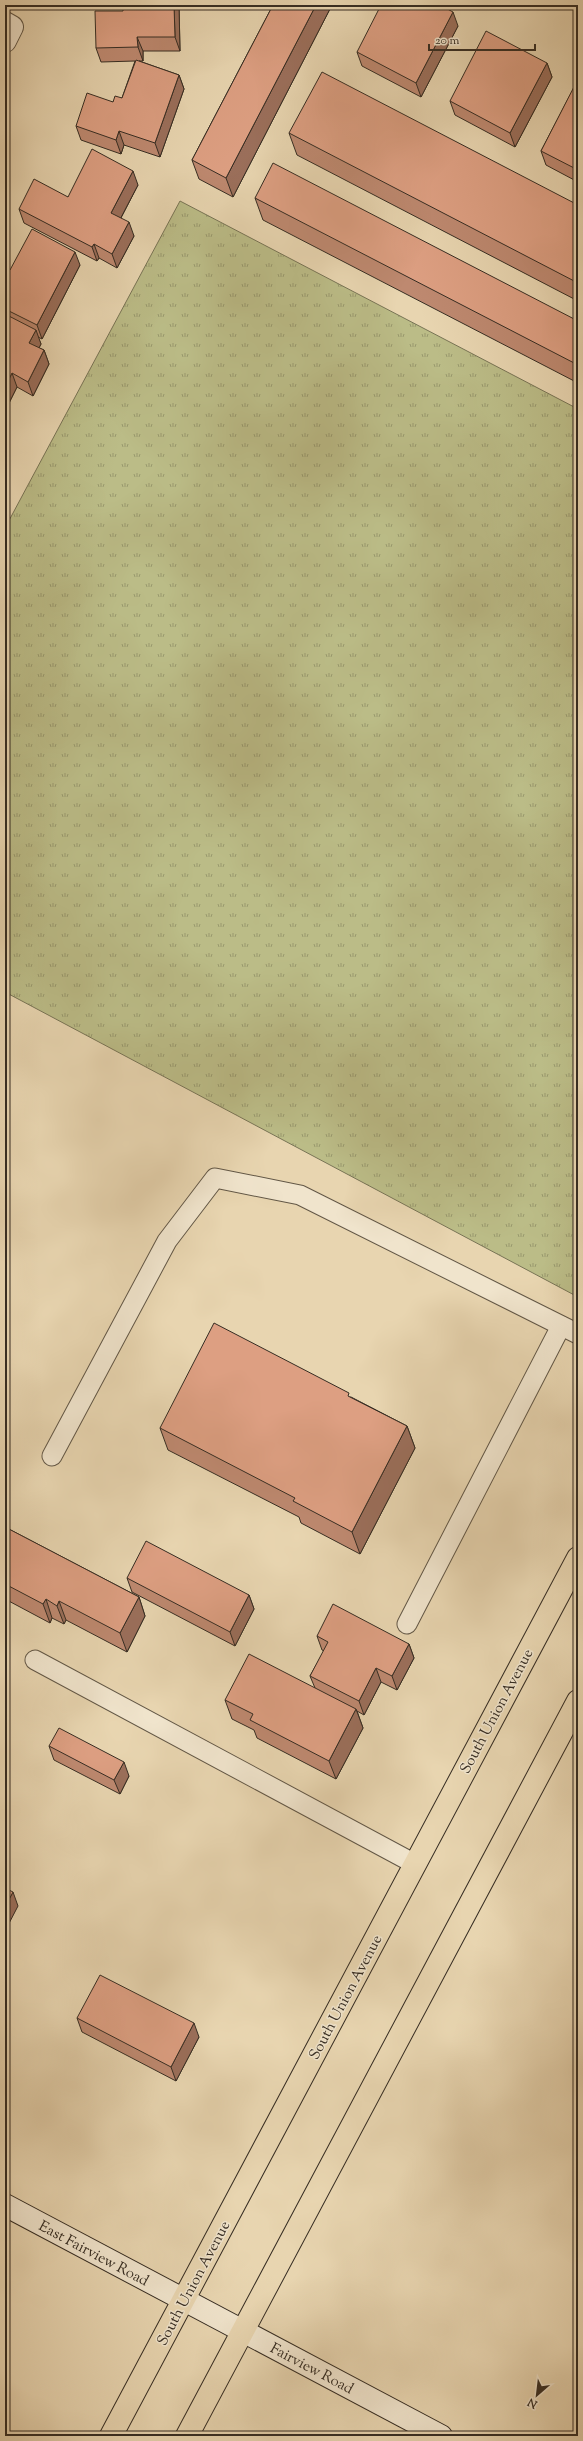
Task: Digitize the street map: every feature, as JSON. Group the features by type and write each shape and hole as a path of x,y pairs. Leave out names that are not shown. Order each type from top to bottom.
{"main road":[{"name":"South Union Avenue","path":"111,2436 578,1558"},
{"path":"187,2436 578,1701"}],"street":[{"name":"East Fairview Road","path":"5,2205 183,2300"},
{"name":"Fairview Road","path":"183,2300 441,2436"}],"lane":[{"path":"52,1456 167,1241 215,1178 300,1195 570,1330 407,1624"},
{"path":"34,1660 415,1864"}],"green space":[{"path":"180,201 578,409 578,1297 5,992 5,528"}],"building":[{"path":"123,5 174,5 175,37 137,37 138,47 96,48 95,11 123,11"},
{"path":"273,5 316,5 226,178 192,160"},
{"path":"381,5 440,5 453,12 416,83 357,52"},
{"path":"486,31 547,63 510,133 450,101"},
{"path":"136,60 179,75 155,143 119,131 116,140 76,126 87,93 113,102 115,96 122,98"},
{"path":"322,72 578,205 578,283 289,133"},
{"path":"578,79 578,170 541,151"},
{"path":"92,149 133,171 111,213 129,222 112,254 94,244 92,247 19,209 34,179 68,197"},
{"path":"273,163 578,321 578,365 255,198"},
{"path":"32,229 75,252 37,325 5,309 5,267 10,270"},
{"path":"5,314 36,330 29,343 44,350 28,382 12,373 5,387"},
{"path":"214,1323 349,1393 348,1396 407,1426 352,1532 293,1501 295,1498 160,1428"},
{"path":"5,1527 139,1597 120,1633 59,1601 57,1606 46,1599 43,1604 5,1584"},
{"path":"146,1541 249,1595 230,1632 127,1578"},
{"path":"333,1604 409,1644 392,1676 376,1668 359,1701 310,1676 328,1642 317,1636"},
{"path":"249,1654 356,1709 329,1761 250,1720 253,1714 225,1700"},
{"path":"59,1728 124,1762 114,1780 49,1746"},
{"path":"5,1888 13,1892 5,1907"},
{"path":"100,1975 194,2023 171,2067 77,2018"}]}
